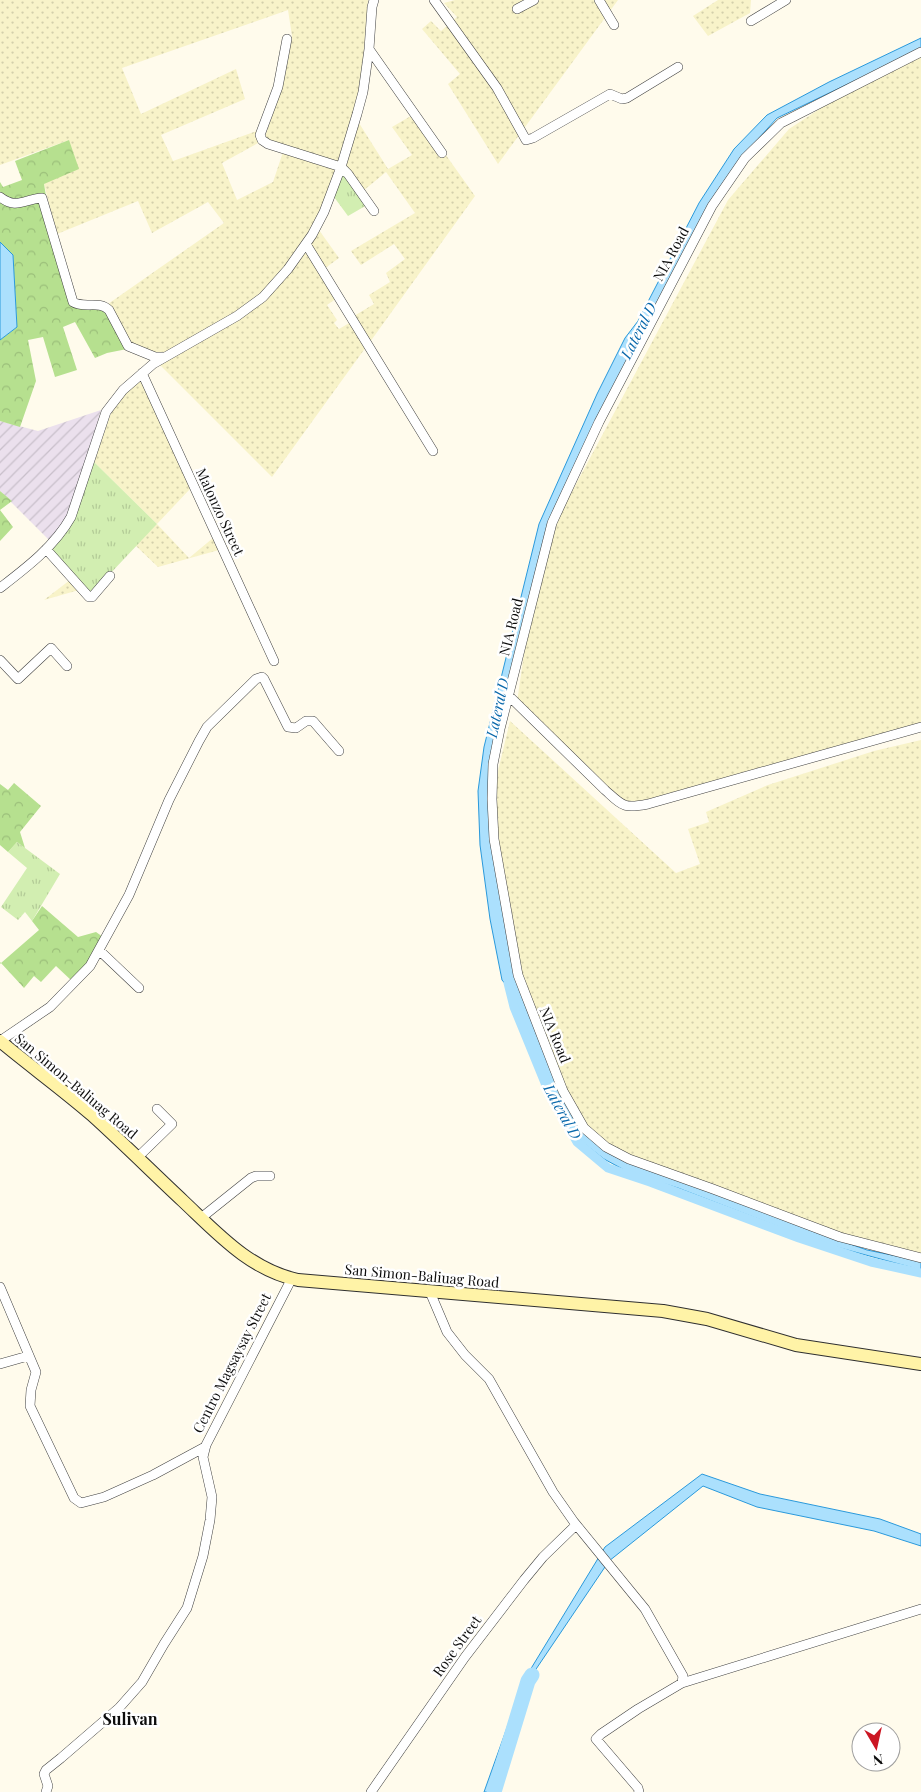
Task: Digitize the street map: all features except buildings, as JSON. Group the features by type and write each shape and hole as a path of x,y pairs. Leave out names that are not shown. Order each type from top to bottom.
{"main road":[{"name":"San Simon-Baliuag Road","path":"0,1041 91,1115 201,1218 246,1257 268,1271 292,1278 430,1292 663,1311 707,1319 796,1345 921,1364"}],"street":[{"path":"0,588 46,549 71,517 106,412 123,390 153,364 237,316 263,297 288,269 306,244 324,212 341,167 363,92 374,0"},
{"path":"434,0 497,88 526,140 533,138 610,94 622,99 627,98 678,68"},
{"path":"517,9 534,0"},
{"path":"599,0 614,25"},
{"path":"752,21 786,0"},
{"path":"287,39 278,87 260,135 268,144 341,167 374,211"},
{"path":"369,50 442,153"},
{"name":"NIA Road","path":"921,52 781,123 745,158 712,206 599,422 555,515 508,695 493,764 494,840 516,971 563,1091 584,1128 606,1147 629,1159 840,1238 921,1258"},
{"path":"0,197 6,202 15,204 34,198 42,198 73,302 105,306 128,346 155,357 165,357"},
{"path":"306,244 433,451"},
{"name":"Malonzo Street","path":"142,373 274,661"},
{"path":"46,549 89,597 92,597 110,576"},
{"path":"0,660 18,679 51,648 67,666"},
{"path":"0,1041 56,1002 90,966 129,895 169,800 207,727 256,679 262,677 264,679 288,727 296,728 306,721 313,721 339,751"},
{"path":"508,695 605,790 620,803 628,807 648,804 921,726"},
{"path":"99,950 139,988"},
{"path":"137,1158 172,1124 157,1109"},
{"path":"201,1218 251,1178 270,1176"},
{"name":"Centro Magsaysay Street","path":"46,1792 48,1786 44,1774 46,1770 119,1708 142,1682 188,1608 203,1556 210,1520 212,1498 203,1457 205,1447 292,1278"},
{"path":"0,1286 36,1372 31,1390 30,1406 72,1494 78,1501 82,1503 104,1497 153,1475 205,1447"},
{"path":"430,1292 447,1332 465,1355 489,1379 544,1477 576,1525 644,1609 683,1676 682,1683"},
{"path":"0,1364 28,1356"},
{"name":"Rose Street","path":"371,1792 465,1657 524,1580 543,1557 576,1525"},
{"path":"639,1792 638,1788 596,1739 638,1709 682,1683 921,1609"}],"shaded area":[{"path":"0,0 368,0 358,99 339,162 266,139 282,87 292,36 288,10 122,68 141,114 236,69 245,99 161,135 173,161 257,131 260,142 222,163 237,200 273,182 283,152 337,167 307,237 262,294 227,319 161,355 131,343 108,304 224,223 208,202 152,233 138,201 57,234 44,184 69,140 0,165"},
{"path":"455,0 618,0 498,164 448,84 460,74 422,29 431,21 441,31 457,17 444,3"},
{"path":"718,0 751,0 750,13 708,36 693,16"},
{"path":"921,56 921,727 637,809 613,796 517,702 528,626 559,516 728,200 789,129 861,82"},
{"path":"416,113 475,196 370,342 354,316 374,304 369,295 390,282 386,273 405,259 394,244 361,265 351,251 415,213 386,172 363,191 345,166 359,123 388,169 412,155 392,127"},
{"path":"319,230 339,258 324,269 310,246"},
{"path":"307,250 337,298 327,305 337,320 334,323 339,329 351,322 366,347 272,477 159,364 266,299 278,287"},
{"path":"143,378 190,489 157,524 94,462 111,413 127,391"},
{"path":"101,410 93,441 68,515 50,541 0,491 0,421 38,431"},
{"path":"157,524 189,558 213,538 219,550 158,567 135,545"},
{"path":"70,580 79,590 44,600"},
{"path":"510,721 676,873 700,864 688,829 709,822 706,812 768,785 874,751 921,740 921,1257 871,1246 604,1145 579,1122 519,974 502,894 495,814 498,771"}],"green space":[{"path":"69,140 79,169 44,184 46,196 34,195 14,200 0,192 0,182 3,187 22,180 15,161"},
{"path":"343,172 367,205 348,216 334,197"},
{"path":"0,201 40,202 70,304 104,310 127,349 107,353 95,358 75,322 63,327 77,370 55,377 43,337 28,340 36,381 20,427 0,421 0,340 17,327 13,255 0,242"},
{"path":"94,462 157,524 90,595 52,549"},
{"path":"0,491 12,501 0,510"},
{"path":"0,510 13,527 0,541"},
{"path":"14,783 41,806 20,832 25,848 17,842 8,852 0,845 0,784 8,790"},
{"path":"17,842 60,874 32,921 25,912 18,920 1,907 27,868 8,852"},
{"path":"42,906 78,937 96,932 103,937 88,966 73,982 56,966 41,982 34,976 24,988 1,963 39,930 32,921"}],"water":[{"name":"Lateral D","path":"921,38 921,49 777,118 740,159 557,503 490,782 514,971 544,1052 591,1139 691,1184 833,1238 867,1250 921,1261 921,1270 818,1242 678,1188 630,1173 604,1159 581,1141 553,1096 514,1001 502,980 490,919 480,845 478,791 484,747 539,524 597,394 625,338 638,321 699,203 734,149 767,115 829,82"},
{"path":"0,242 13,255 17,327 0,340"},
{"path":"702,1474 760,1494 880,1519 921,1534 921,1546 874,1531 757,1507 703,1486 609,1561 528,1681 494,1792 484,1792 524,1680 605,1547"}],"waterway":[{"name":"Lateral D","path":"508,983 514,1007 550,1095 577,1142 608,1168 799,1238 871,1262 921,1273"},
{"path":"494,1792 528,1681 532,1675"}],"district":[{"name":"Sulivan","path":"130,1719"}]}
